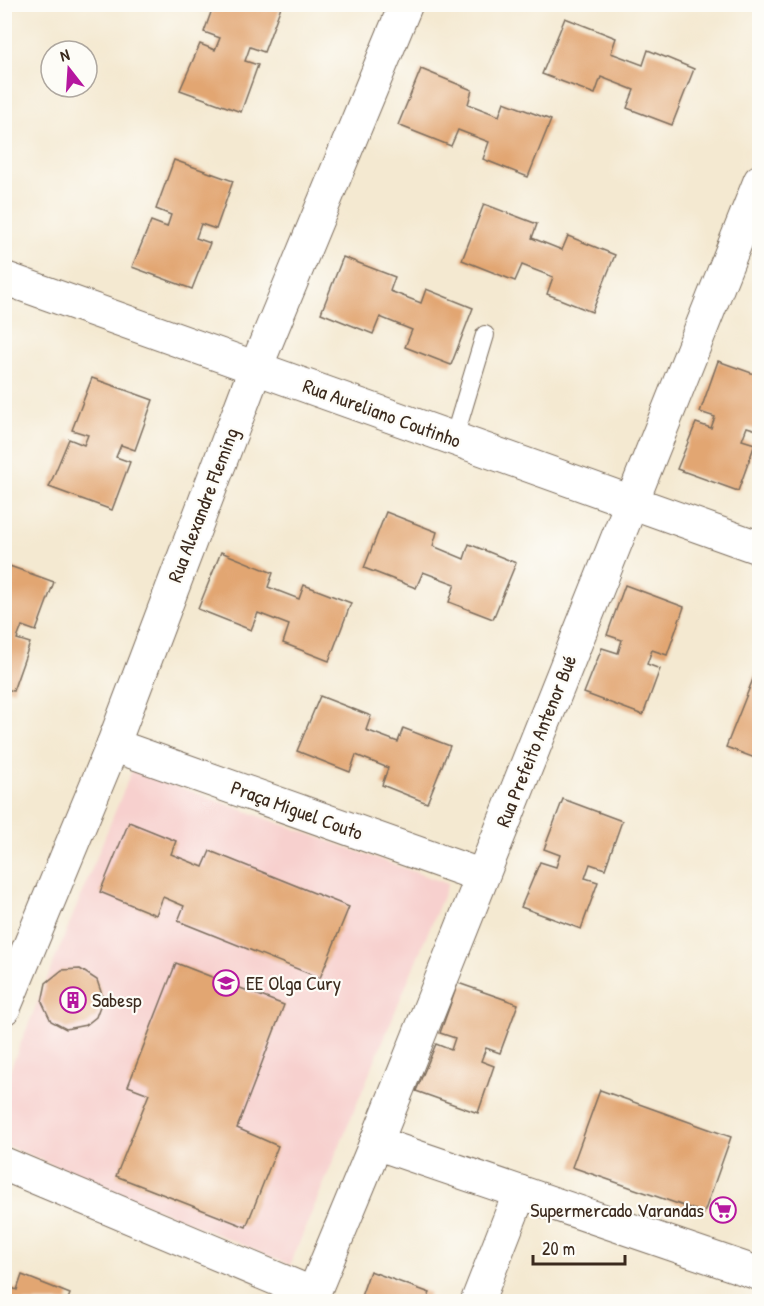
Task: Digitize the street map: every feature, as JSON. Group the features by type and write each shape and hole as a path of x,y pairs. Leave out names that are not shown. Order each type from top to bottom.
{"street":[{"name":"Rua Alexandre Fleming","path":"4,1008 18,938 113,745 256,367 406,4"},
{"name":"Rua Prefeito Antenor Bué","path":"312,1298 376,1143 759,181"},
{"name":"Rua Aureliano Coutinho","path":"4,278 759,548"},
{"name":"Praça Miguel Couto","path":"113,745 482,876"},
{"path":"376,1143 759,1274"},
{"path":"4,1164 312,1298"},
{"path":"477,1302 520,1192"}],"lane":[{"path":"454,438 485,335"}],"shaded area":[{"name":"EE Olga Cury","path":"132,770 448,884 290,1265 5,1145 5,1082"}],"building":[{"path":"214,4 282,4 264,52 250,47 245,61 258,65 241,112 180,90 200,44 215,50 220,38 204,32"},
{"path":"565,18 616,38 611,53 643,65 648,50 694,69 672,125 627,108 634,90 601,77 595,94 542,74"},
{"path":"421,69 472,90 468,104 499,116 504,102 551,120 528,177 483,159 489,142 458,130 451,146 398,125"},
{"path":"174,160 233,181 216,229 201,224 196,238 210,243 192,289 132,267 151,221 167,227 171,215 156,209"},
{"path":"484,204 537,224 532,238 562,250 568,236 615,255 592,312 547,294 553,277 522,265 515,281 462,260"},
{"path":"343,257 395,277 390,291 421,303 426,289 473,308 451,365 405,347 412,330 380,317 373,334 321,313"},
{"path":"718,361 760,376 760,431 747,427 742,440 755,444 738,491 677,469 696,423 711,428 715,417 700,412"},
{"path":"92,378 153,400 135,450 121,445 116,457 130,462 112,510 49,487 69,439 84,445 88,435 72,430"},
{"path":"386,512 437,532 433,546 464,559 469,544 516,563 493,619 449,602 455,584 423,572 416,588 364,568"},
{"path":"221,552 273,573 268,587 299,599 304,585 351,603 329,661 283,643 289,625 258,613 251,630 198,609"},
{"path":"4,564 54,582 36,631 22,626 17,639 30,643 13,691 4,688"},
{"path":"625,585 684,607 667,655 652,650 647,664 660,669 643,715 584,693 602,648 618,653 622,640 607,635"},
{"path":"760,664 760,760 726,747"},
{"path":"320,696 371,716 366,730 398,742 403,728 450,746 427,803 382,785 388,768 356,755 350,772 297,751"},
{"path":"563,799 622,821 605,869 590,864 585,878 598,882 581,929 521,907 540,862 556,867 560,855 544,849"},
{"path":"129,822 176,841 171,854 203,867 210,851 349,907 320,978 178,921 184,906 163,897 156,915 100,892"},
{"path":"176,963 284,1005 237,1128 278,1146 246,1227 116,1176 149,1094 128,1086"},
{"name":"Sabesp","path":"80,969 97,980 103,998 96,1017 86,1025 66,1029 51,1021 42,1002 46,983 62,970"},
{"path":"458,983 518,1004 500,1053 486,1048 481,1061 494,1066 478,1113 416,1091 436,1044 451,1050 455,1038 440,1033"},
{"path":"600,1090 731,1137 704,1213 572,1167"},
{"path":"370,1271 430,1293 426,1302 359,1302"},
{"path":"22,1275 70,1294 67,1302 4,1302 4,1285 17,1290"}],"place":[{"name":"EE Olga Cury","path":"226,983"},
{"name":"Sabesp","path":"73,1000"},
{"name":"Supermercado Varandas","path":"723,1210"}]}
